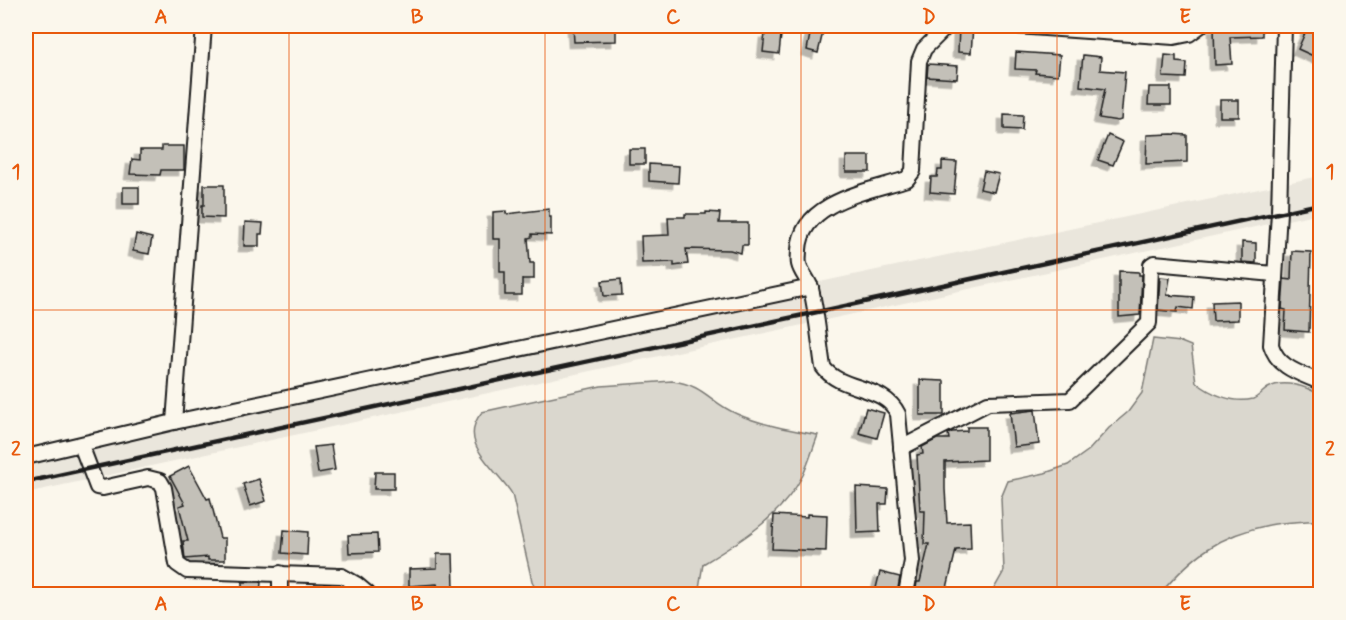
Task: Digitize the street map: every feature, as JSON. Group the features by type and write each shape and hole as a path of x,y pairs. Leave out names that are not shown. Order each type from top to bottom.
{"street":[{"path":"174,422 204,26"},
{"path":"906,594 912,561 898,414 886,398 827,373 823,366 811,287 798,263 799,244 807,225 818,213 838,201 907,179 913,171 919,61 924,49 947,26"},
{"path":"1016,26 1174,37 1189,34 1200,26"},
{"path":"1284,26 1279,212 1271,336 1274,353 1285,366 1320,382"},
{"path":"901,448 988,403 1070,400 1149,322 1151,265 1154,263 1274,274"},
{"path":"26,457 174,422 811,287"},
{"path":"81,445 97,487 103,488 148,478 160,481 164,488 177,564 182,569 342,576 368,594"},
{"path":"280,573 280,594"}],"shaded area":[{"path":"1320,176 1320,213 26,493 26,450"},
{"path":"1153,339 1181,342 1191,346 1196,382 1223,397 1238,400 1253,399 1268,388 1280,384 1301,386 1320,395 1320,520 1269,525 1251,529 1221,541 1195,558 1160,594 991,594 1004,571 1001,498 1008,481 1045,473 1068,465 1089,450 1128,412 1142,393"},
{"path":"672,381 692,386 728,410 747,418 818,435 803,475 794,490 784,503 759,526 703,564 698,594 537,594 512,494 476,445 473,435 475,424 482,412 601,386"}],"building":[{"path":"573,26 616,26 616,41 574,42"},
{"path":"959,26 973,27 971,53 958,52"},
{"path":"1214,26 1262,26 1262,36 1230,37 1232,64 1215,65"},
{"path":"1308,26 1320,31 1320,59 1298,49"},
{"path":"811,29 823,32 818,53 807,50"},
{"path":"765,33 781,35 779,54 763,52"},
{"path":"1016,52 1060,55 1058,75 1035,73 1036,70 1015,69"},
{"path":"1083,55 1101,57 1100,70 1125,72 1121,120 1099,118 1105,89 1080,86"},
{"path":"1165,55 1176,56 1176,62 1187,63 1186,78 1163,77"},
{"path":"928,64 958,66 957,79 927,77"},
{"path":"1149,87 1171,87 1171,105 1148,105"},
{"path":"1220,100 1239,100 1239,117 1220,117"},
{"path":"1004,114 1023,115 1022,130 1004,129"},
{"path":"1108,135 1123,142 1113,165 1098,160"},
{"path":"1147,135 1187,135 1187,162 1146,164"},
{"path":"162,146 184,146 184,170 161,170 160,175 130,174 132,159 140,160 140,150 162,150"},
{"path":"629,149 645,149 645,164 629,164"},
{"path":"846,156 870,156 870,172 846,172"},
{"path":"942,161 957,162 954,194 930,192 931,177 937,177 938,170 942,170"},
{"path":"649,164 679,166 678,183 649,181"},
{"path":"984,171 999,174 994,192 980,189"},
{"path":"204,185 224,185 224,218 202,217"},
{"path":"123,187 139,187 139,204 123,204"},
{"path":"549,209 551,235 532,234 532,237 528,238 530,263 534,263 534,279 522,279 522,295 505,295 505,272 500,272 500,239 493,239 493,212 506,211 506,214"},
{"path":"706,212 720,213 719,223 748,223 748,245 742,245 741,253 730,250 686,249 688,264 674,266 674,262 642,263 641,236 669,235 668,217 685,217 685,214 706,214"},
{"path":"245,222 263,223 262,234 259,234 259,246 244,246"},
{"path":"136,234 152,238 149,254 133,251"},
{"path":"1242,242 1256,243 1256,263 1242,262"},
{"path":"1292,251 1311,252 1309,332 1285,330 1286,310 1282,309 1284,279 1291,280"},
{"path":"1119,271 1139,272 1139,275 1142,275 1140,315 1119,317"},
{"path":"1160,277 1170,278 1167,295 1194,297 1193,309 1178,307 1177,312 1158,310"},
{"path":"621,279 622,295 604,296 602,281"},
{"path":"1238,301 1238,320 1213,321 1212,302"},
{"path":"920,380 944,381 944,415 920,415"},
{"path":"866,408 884,413 877,438 859,433"},
{"path":"1035,410 1039,444 1014,447 1010,413"},
{"path":"967,427 986,427 986,460 945,462 945,489 947,523 970,522 971,549 956,550 945,589 952,590 951,594 915,594 929,544 924,544 925,511 920,511 917,455 923,454 922,447 937,439 949,439 948,434 952,432 967,431"},
{"path":"331,445 335,470 318,473 314,447"},
{"path":"189,466 207,499 210,498 220,538 225,538 225,560 208,560 208,557 185,559 183,541 188,541 179,506 185,504 170,476"},
{"path":"375,472 394,472 394,489 374,489"},
{"path":"259,479 266,501 250,506 243,484"},
{"path":"856,487 888,489 887,504 879,504 880,532 857,533"},
{"path":"807,514 827,515 826,551 772,549 774,515 807,517"},
{"path":"284,530 308,532 307,555 282,553"},
{"path":"377,534 378,552 349,553 348,535"},
{"path":"437,554 453,554 454,587 438,587 437,584 409,586 409,569 437,568"},
{"path":"880,572 900,577 897,594 875,592"},
{"path":"242,582 261,582 260,593 242,592"}],"railway":[{"path":"26,482 1320,204"}]}
